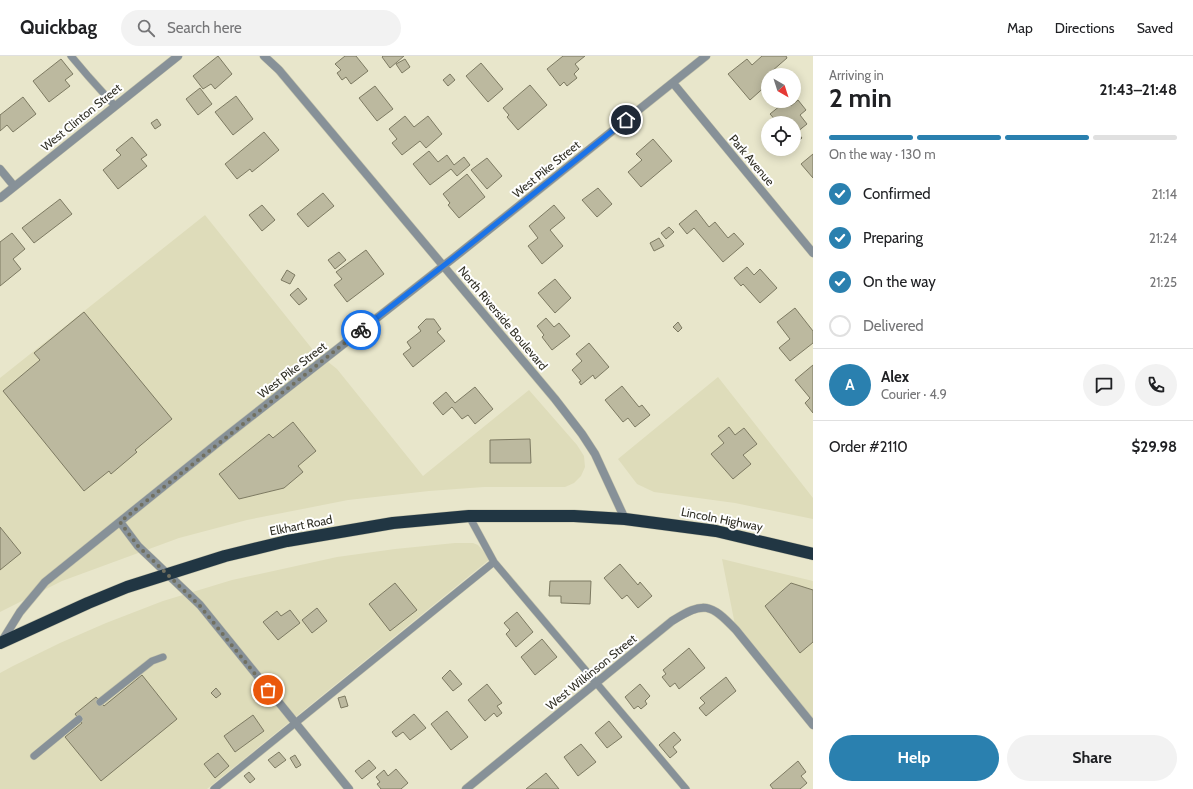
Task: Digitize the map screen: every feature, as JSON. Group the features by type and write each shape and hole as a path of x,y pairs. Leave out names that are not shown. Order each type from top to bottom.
{"highway":[{"name":"Elkhart Road","path":"1,642 127,587 169,575 225,556 287,541 393,523 469,516 574,516 625,519"},
{"name":"Lincoln Highway","path":"625,519 716,531 813,554"}],"street":[{"name":"West Clinton Street","path":"0,198 178,56"},
{"name":"North Riverside Boulevard","path":"264,56 279,70 582,434 602,466 606,479 625,519"},
{"name":"West Pike Street","path":"1,642 20,612 45,582 706,56"},
{"name":"Park Avenue","path":"673,82 813,253"},
{"path":"0,169 14,186"},
{"path":"120,522 138,546 200,606 349,789"},
{"name":"West Wilkinson Street","path":"466,789 672,622 687,612 700,607 708,608 716,612 736,630 813,725"}],"lane":[{"path":"71,56 115,106"},
{"path":"469,516 494,562 686,789"},
{"path":"214,789 494,562"},
{"path":"100,702 152,661 163,657"},
{"path":"34,756 79,720"}],"shaded area":[{"path":"205,215 313,350 337,369 423,476 529,390 577,445 584,456 585,467 581,476 574,483 565,487 484,487 429,491 348,500 247,520 179,538 62,581 0,612 0,378"},
{"path":"718,377 813,498 813,519 735,503 654,492 637,484 618,459"},
{"path":"455,543 473,543 478,545 490,559 207,789 0,789 0,673 60,643 106,623 163,601 232,580 337,557"},
{"path":"722,559 813,581 813,725 736,630"}],"building":[{"path":"218,56 232,74 215,89 211,84 203,89 193,76"},
{"path":"345,56 356,56 368,71 351,84 346,77 342,80 337,73 341,70 335,64"},
{"path":"404,56 390,68 382,57"},
{"path":"563,56 585,56 575,64 579,69 574,74 577,78 567,86 564,82 560,86 547,69"},
{"path":"762,56 786,56 787,58 776,68 761,68 761,90 750,100 728,74 747,59 752,65"},
{"path":"61,59 73,74 65,80 70,86 49,102 33,81"},
{"path":"405,59 410,67 402,73 396,64"},
{"path":"481,63 503,89 488,102 466,76"},
{"path":"450,74 455,80 448,86 443,80"},
{"path":"530,85 547,105 518,130 507,117 509,115 503,108"},
{"path":"375,86 393,109 377,121 359,98"},
{"path":"200,88 212,104 198,115 186,99"},
{"path":"236,96 253,119 233,135 215,112"},
{"path":"23,97 36,114 13,132 7,125 0,131 0,115"},
{"path":"801,104 806,110 800,115 801,116 772,116 770,114 777,108 801,108"},
{"path":"405,116 414,127 428,116 442,134 426,148 420,141 402,155 392,143 397,139 389,129"},
{"path":"801,116 807,124 801,129"},
{"path":"157,119 161,125 155,129 151,123"},
{"path":"264,132 279,150 252,172 250,169 237,179 225,164"},
{"path":"132,137 147,155 141,159 147,166 118,189 103,170 121,155 116,150"},
{"path":"653,139 672,161 641,187 628,172 642,160 636,154"},
{"path":"429,151 438,162 447,155 454,165 464,157 470,165 457,176 451,169 430,185 413,164"},
{"path":"813,154 813,178 801,164"},
{"path":"487,158 502,176 487,189 471,170"},
{"path":"467,174 485,197 459,218 448,205 450,203 443,194"},
{"path":"598,188 612,204 597,217 582,200"},
{"path":"323,193 334,206 308,227 297,214"},
{"path":"60,199 72,214 34,243 22,228"},
{"path":"262,205 275,220 262,231 249,215"},
{"path":"554,205 565,218 550,230 563,246 542,264 528,246 538,238 529,226"},
{"path":"696,210 709,227 715,222 728,238 734,233 744,244 723,262 694,228 687,234 679,224"},
{"path":"669,227 674,232 666,239 661,233"},
{"path":"12,233 25,249 13,259 21,269 0,286 0,242"},
{"path":"659,238 664,246 654,251 650,243"},
{"path":"366,250 384,274 347,302 334,285 342,279 336,272"},
{"path":"339,252 346,260 335,269 328,260"},
{"path":"747,267 754,275 760,269 777,288 760,303 743,284 741,286 734,278"},
{"path":"287,270 295,275 290,284 281,280"},
{"path":"555,279 571,298 555,313 538,293"},
{"path":"298,288 307,299 299,305 290,295"},
{"path":"795,308 813,331 813,343 790,361 779,348 790,339 777,322"},
{"path":"84,312 172,419 135,450 137,452 111,474 109,471 84,491 3,391 40,360 34,353"},
{"path":"546,318 554,327 559,323 570,336 552,350 542,337 544,335 537,326"},
{"path":"426,319 434,319 441,329 437,332 445,341 413,367 403,354 411,348 407,342 421,331 418,327"},
{"path":"678,322 682,328 678,332 673,327"},
{"path":"589,343 609,367 595,379 593,375 581,385 579,382 581,381 572,370 582,361 576,354"},
{"path":"813,365 813,413 805,403 810,398 795,380"},
{"path":"622,386 639,407 642,405 650,415 635,427 628,418 623,422 605,400"},
{"path":"475,387 493,409 475,424 468,415 462,419 452,407 443,415 433,403 446,392 455,403"},
{"path":"293,422 316,451 298,466 303,472 284,488 239,499 219,474 269,434 273,438"},
{"path":"729,427 735,435 744,428 757,444 743,455 751,464 733,479 711,454 724,443 718,436"},
{"path":"530,439 531,463 490,463 490,440"},
{"path":"0,527 21,553 0,570"},
{"path":"620,564 638,585 640,582 652,596 638,608 627,595 622,599 604,578"},
{"path":"550,581 591,581 590,604 561,603 561,596 549,596"},
{"path":"395,583 417,610 390,631 369,604"},
{"path":"791,583 813,590 813,642 800,653 765,606"},
{"path":"317,608 327,621 312,633 302,620"},
{"path":"290,610 300,623 278,640 263,622 277,611 281,616"},
{"path":"517,612 533,632 516,647 506,634 510,630 504,623"},
{"path":"542,639 557,657 535,675 521,657"},
{"path":"689,648 705,668 679,689 675,683 670,687 662,677 666,674 663,670"},
{"path":"450,670 462,684 453,691 442,678"},
{"path":"142,675 177,719 101,781 65,737 82,723 75,714 96,697 104,706"},
{"path":"726,677 736,691 706,716 699,708 705,703 700,698"},
{"path":"487,684 502,703 497,706 502,713 497,717 494,713 485,721 468,700"},
{"path":"640,684 650,696 645,701 647,704 641,709 638,706 634,709 625,697"},
{"path":"216,688 221,694 216,698 211,693"},
{"path":"345,696 348,706 341,708 338,698"},
{"path":"447,711 468,737 451,750 431,724"},
{"path":"414,714 426,728 410,740 403,732 396,737 392,732"},
{"path":"253,715 264,731 235,752 224,736"},
{"path":"609,721 622,737 607,748 595,733"},
{"path":"674,732 681,740 673,747 677,752 670,758 659,745"},
{"path":"581,744 596,762 578,776 564,757"},
{"path":"279,752 286,760 275,768 268,760"},
{"path":"218,753 229,766 215,778 204,764"},
{"path":"295,755 301,765 296,768 290,758"},
{"path":"369,760 376,768 362,779 355,771"},
{"path":"798,761 806,772 801,776 807,783 800,789 773,789 770,785"},
{"path":"396,769 408,783 401,789 381,789 377,784 380,782 376,777 384,770 388,776"},
{"path":"249,772 255,779 250,783 244,776"},
{"path":"546,773 559,789 526,789"}],"way so far":[{"path":"268,690 200,606 138,546 120,522 361,330"}],"route":[{"path":"361,330 626,120"}]}
